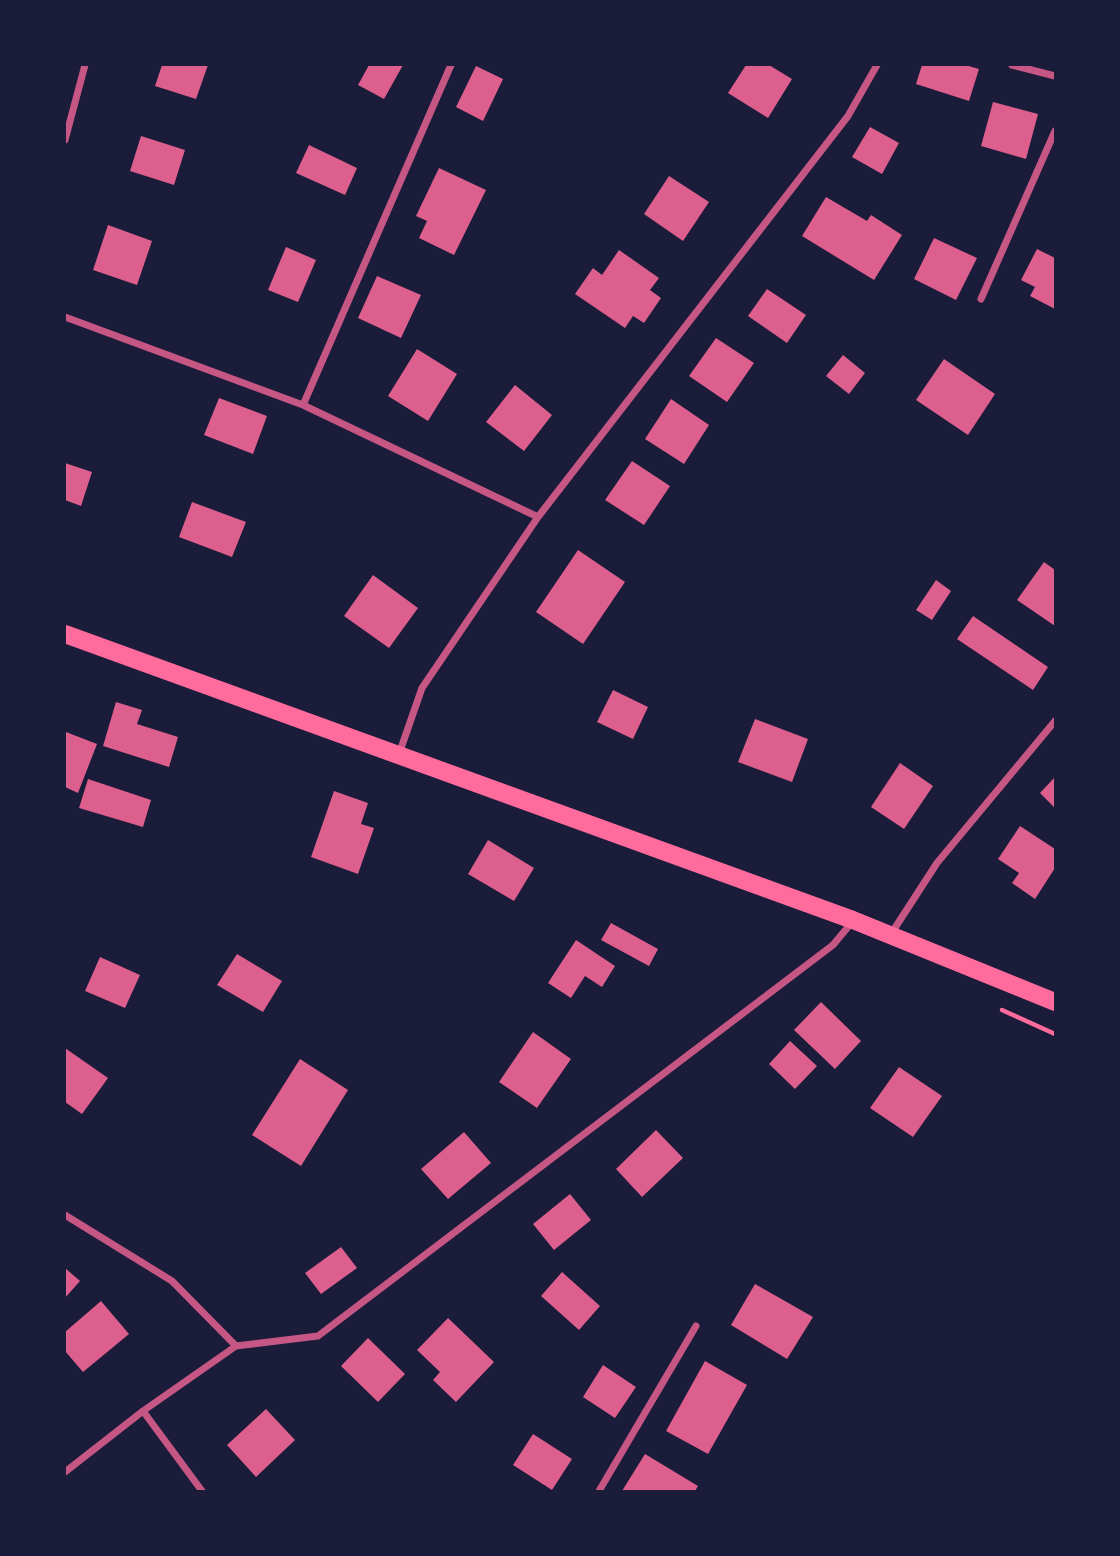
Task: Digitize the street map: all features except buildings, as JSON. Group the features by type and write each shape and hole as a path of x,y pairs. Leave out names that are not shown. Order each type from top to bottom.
{"main road":[{"path":"65,634 853,920 1055,1002"}],"street":[{"path":"65,140 85,65"},
{"path":"303,405 451,65"},
{"path":"398,755 422,688 538,517 848,116 877,65"},
{"path":"1012,65 1055,76"},
{"path":"981,299 1055,131"},
{"path":"65,317 303,405 538,517"},
{"path":"890,935 937,863 1055,721"},
{"path":"65,1472 143,1411 236,1346 318,1336 833,945 853,920"},
{"path":"65,1215 172,1281 236,1346"},
{"path":"599,1491 696,1326"},
{"path":"143,1411 202,1491"}]}
